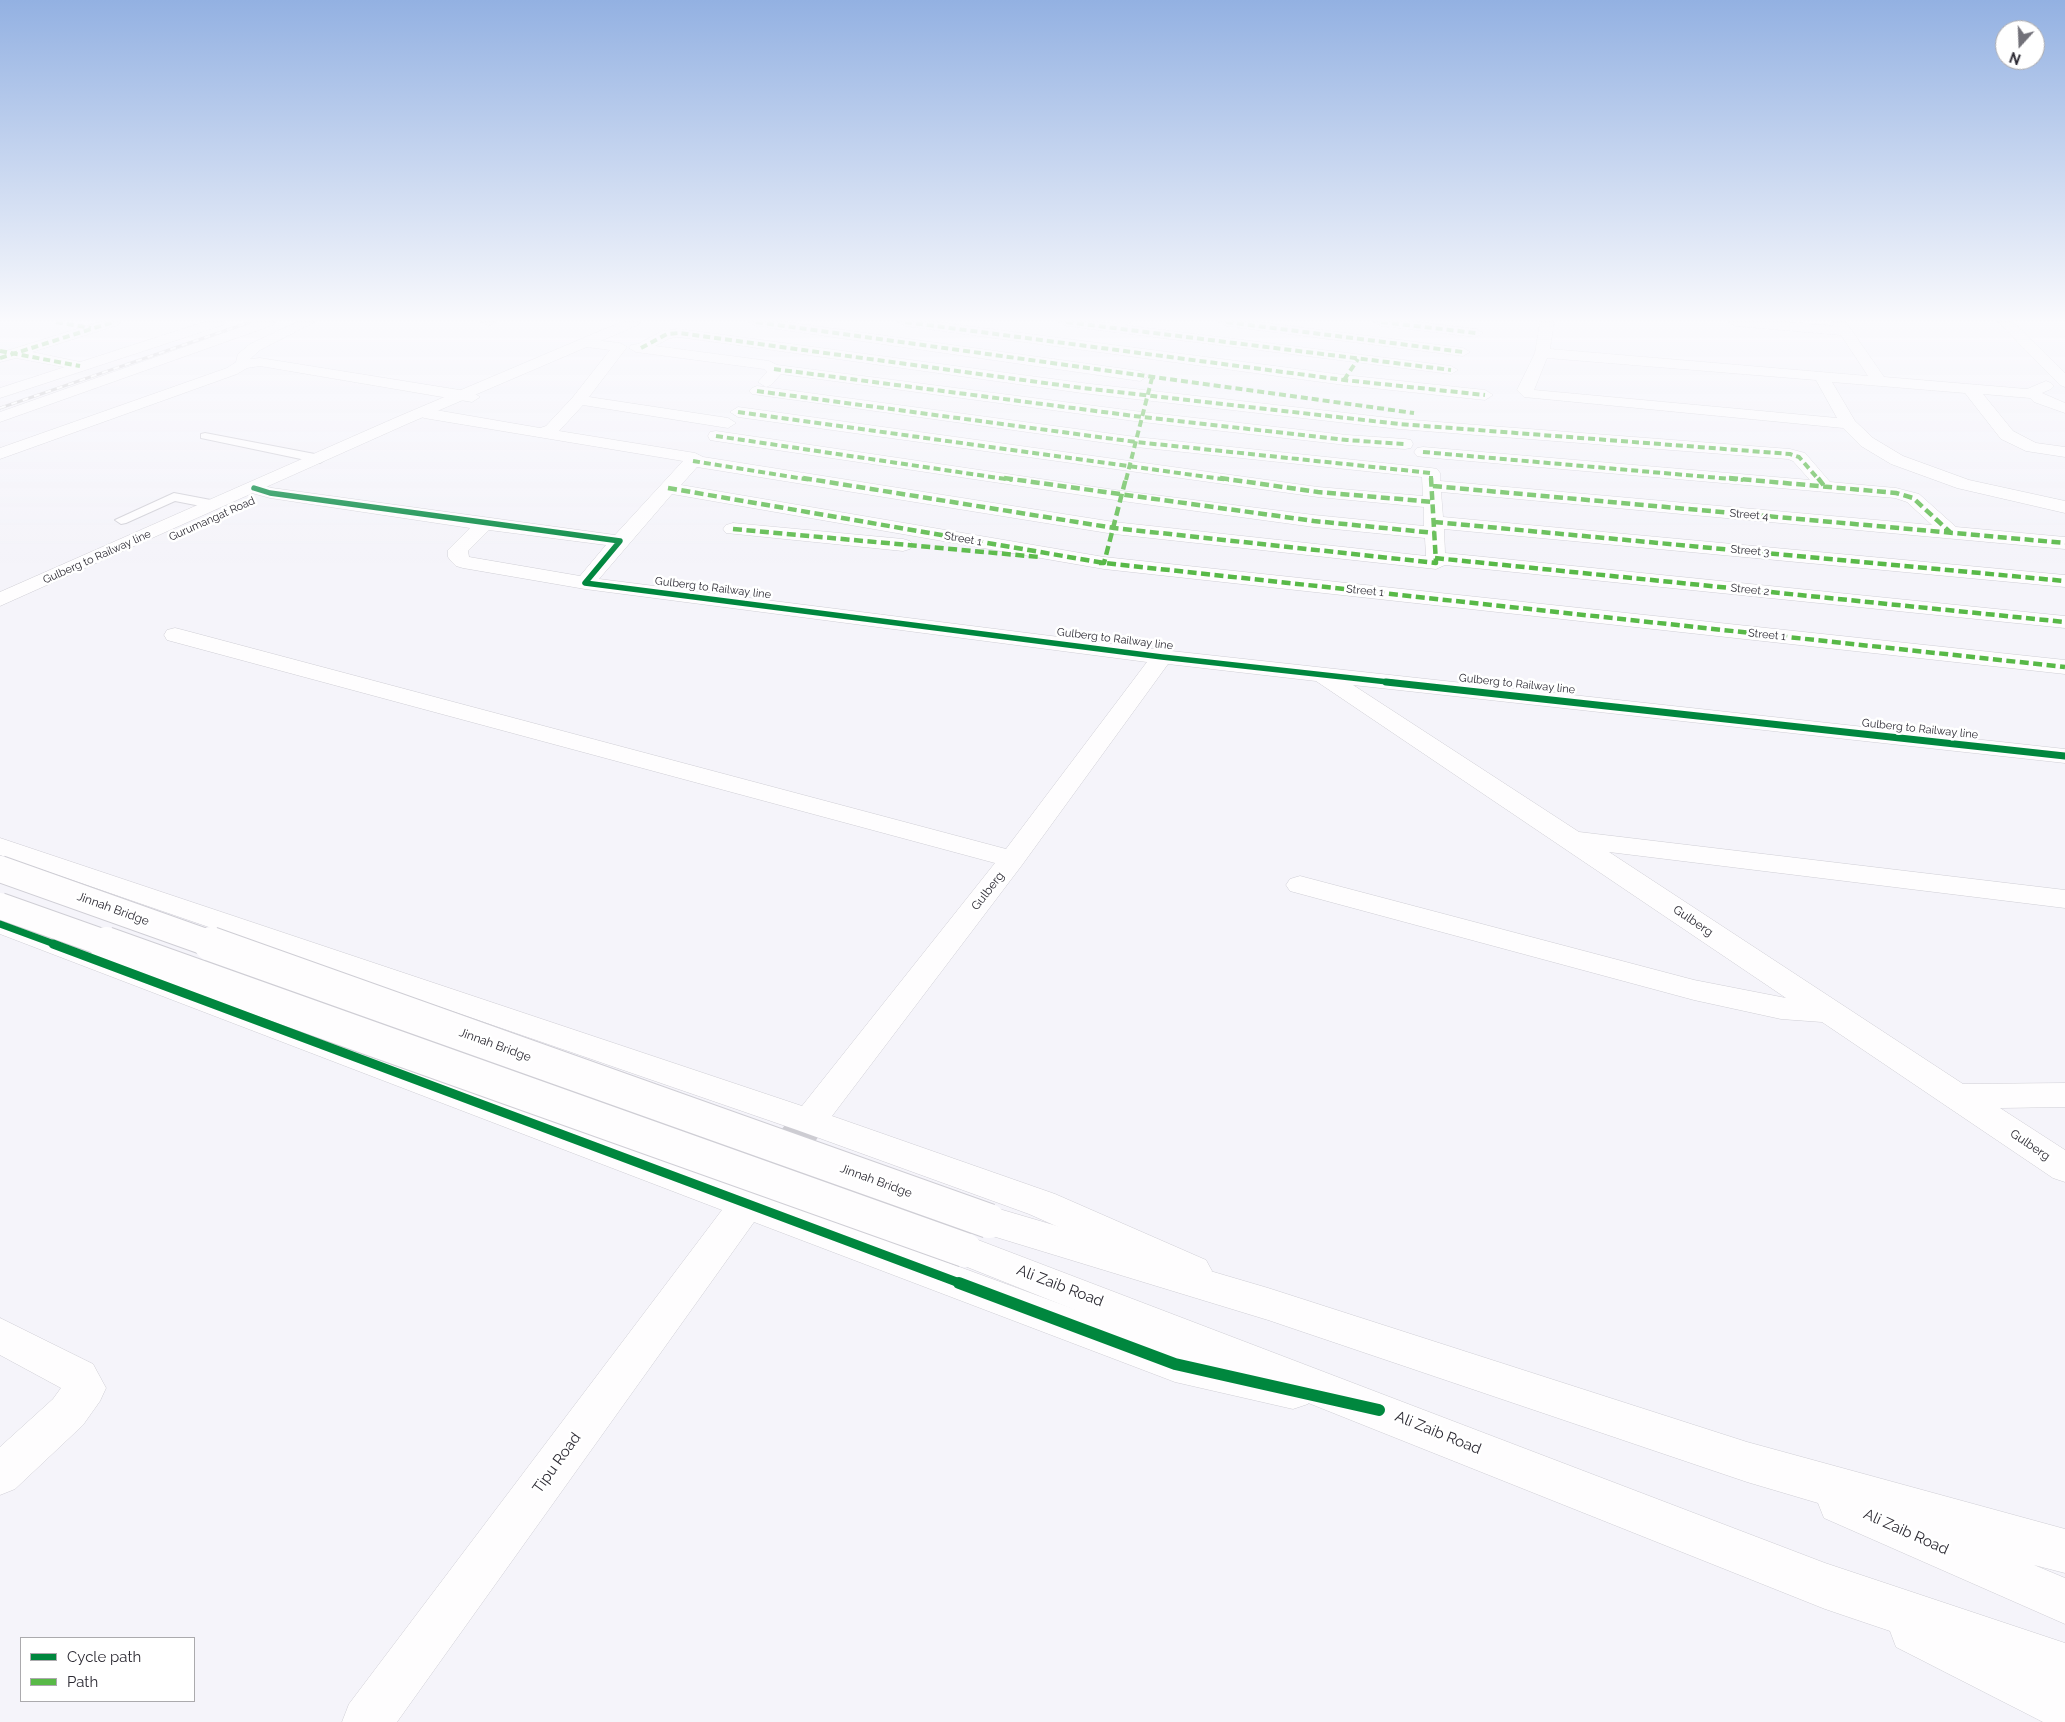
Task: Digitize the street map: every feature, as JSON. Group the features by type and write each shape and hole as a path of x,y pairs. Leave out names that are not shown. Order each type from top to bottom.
{"street":[{"path":"0,417 41,402"},
{"path":"0,454 144,402"},
{"name":"Gurumangat Road","path":"0,615 262,490 454,402"},
{"path":"541,433 552,429 577,402"},
{"name":"Street 4","path":"600,402 733,417 1318,492 1433,494 2065,543"},
{"path":"585,583 620,541 747,402"},
{"path":"841,402 1136,442 1431,473 1435,558"},
{"path":"1030,402 1347,440 1405,444"},
{"path":"733,529 1104,563 1146,402"},
{"path":"1212,402 1399,424 1790,454 1799,457 1825,487"},
{"path":"1334,402 1414,413"},
{"path":"1619,402 1848,424"},
{"path":"1836,402 1848,424 1867,442 1897,460 1963,484 2022,499 2065,507"},
{"path":"1981,402 2007,435 2032,447 2065,452"},
{"path":"2049,402 2065,408"},
{"path":"262,490 320,459 430,414 1114,528"},
{"name":"Street 3","path":"716,436 1122,496 1314,521 1434,527 2065,581"},
{"path":"1423,452 1905,495 1912,498 1951,533"},
{"name":"Street 1","path":"668,488 1104,563 2065,667"},
{"path":"262,490 485,524 620,541"},
{"name":"Gulberg to Railway line","path":"0,600 216,505 262,490"},
{"path":"1951,497 2009,503 2020,502 2022,499"},
{"name":"Gulberg to Railway line","path":"485,524 458,550 458,557 463,562 585,583 1162,657 2065,756"},
{"name":"Street 2","path":"1114,528 1429,564 1436,563 1435,558 2065,622"},
{"path":"175,635 1012,859"},
{"name":"Gulberg","path":"809,1121 1012,859 1162,657"},
{"name":"Gulberg","path":"1320,674 2065,1168"},
{"path":"1570,840 2065,899"},
{"path":"0,846 809,1121 1042,1204 1268,1304"},
{"name":"Jinnah Bridge","path":"0,869 977,1235"},
{"path":"1300,885 1694,990 1781,1008 1831,1013"},
{"path":"0,906 977,1235"},
{"path":"0,924 1175,1364 1379,1410"},
{"path":"1957,1096 2065,1096"},
{"name":"Tipu Road","path":"367,1722 747,1204"},
{"name":"Ali Zaib Road","path":"977,1235 1268,1304 1747,1462 2065,1551"},
{"name":"Ali Zaib Road","path":"977,1235 1379,1410 1825,1586 2065,1667"},
{"path":"0,1335 79,1377 86,1388 68,1412 0,1475"},
{"name":"Ali Zaib Road","path":"1747,1462 2065,1601"},
{"name":"Ali Zaib Road","path":"1825,1586 2065,1708"}],"lane":[{"path":"205,436 320,459"},
{"path":"122,520 174,497 216,505"}],"tunnel":[{"path":"754,1195 809,1121"}],"railway":[{"path":"0,408 16,402"}],"marked path":[{"path":"693,461 1114,528 1436,563 1431,473 1136,442 841,402"},
{"path":"1030,402 1347,440 1405,444"},
{"path":"1099,563 1104,563 1146,402"},
{"path":"1208,402 1399,424 1790,454 1799,457 1825,487"},
{"path":"1337,402 1414,413"},
{"path":"738,412 1318,492 1434,502"},
{"path":"716,436 1122,496 1314,521 1435,533"},
{"path":"1423,452 1896,493 1913,498 1951,533"},
{"path":"1433,486 2065,543"},
{"path":"668,488 1104,563 2065,667"},
{"path":"1434,522 2065,581"},
{"path":"733,529 1039,557"},
{"path":"1435,558 2065,622"}],"cycle path":[{"path":"254,488 270,493 485,524 620,541 585,583 1162,657 2065,756"},
{"path":"0,924 1175,1364 1379,1410"}]}
